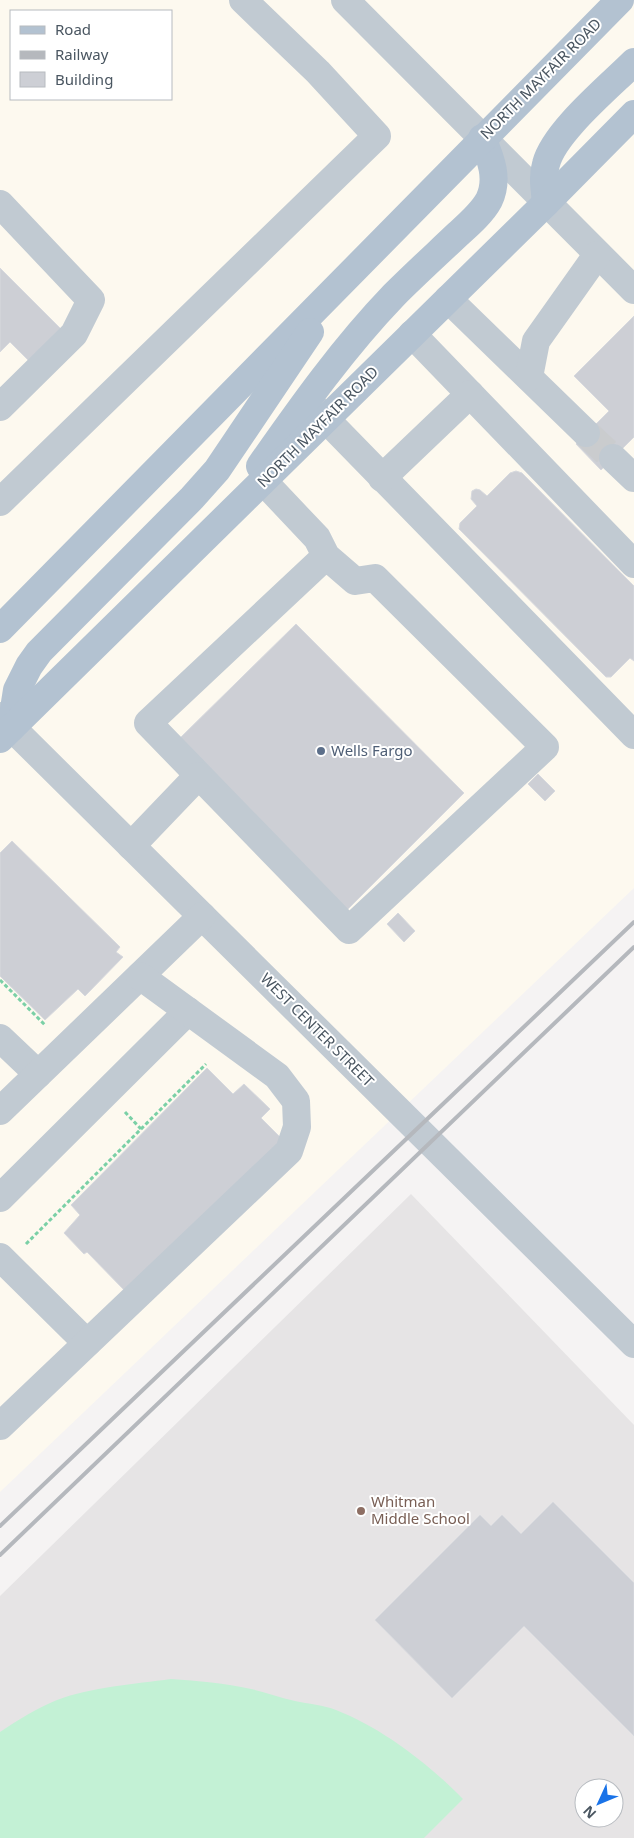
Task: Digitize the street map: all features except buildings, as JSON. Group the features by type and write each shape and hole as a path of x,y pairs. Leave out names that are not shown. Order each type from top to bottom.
{"main road":[{"name":"NORTH MAYFAIR ROAD","path":"0,629 620,0"},
{"path":"546,203 543,178 546,163 557,142 575,120 634,62"},
{"name":"NORTH MAYFAIR ROAD","path":"4,728 263,481 316,410 412,334 634,114"},
{"path":"221,522 316,410 361,330 488,202 494,182 492,162 482,138"},
{"path":"4,728 16,690 34,659 192,498 217,470 347,276"}],"street":[{"path":"2,496 377,136 318,72 243,0"},
{"path":"345,0 634,290"},
{"path":"0,204 91,300 74,334 0,407"},
{"path":"529,377 536,341 598,254"},
{"path":"448,299 586,433"},
{"path":"412,334 634,564"},
{"path":"382,478 470,394"},
{"path":"316,410 634,735"},
{"path":"613,458 634,478"},
{"path":"263,481 316,538 326,556 355,581 375,578 545,747 349,930 148,723 326,556"},
{"name":"WEST CENTER STREET","path":"4,728 131,846 634,1344"},
{"path":"131,846 198,776"},
{"path":"0,1111 202,916"},
{"path":"0,1426 289,1151 297,1127 296,1101 277,1076 140,976"},
{"path":"0,1198 188,1011"},
{"path":"0,1038 38,1074"},
{"path":"11,1253 88,1343"}],"path":[{"path":"0,980 52,1032"},
{"path":"11,1253 206,1064"},
{"path":"121,1108 141,1129"}],"shaded area":[{"path":"0,0 634,0 634,888 0,1492"},
{"name":"Whitman Middle School","path":"411,1194 634,1425 634,1838 0,1838 0,1596"}],"green space":[{"path":"171,1679 211,1682 241,1687 336,1710 370,1727 404,1748 463,1799 424,1838 0,1838 0,1732 57,1700 113,1686"}],"tunnel":[{"path":"586,433 613,458"}],"railway":[{"path":"0,1526 634,922"},
{"path":"0,1555 634,947"}],"place":[{"name":"Wells Fargo","path":"321,751"},
{"name":"Whitman Middle School","path":"361,1511"}]}
